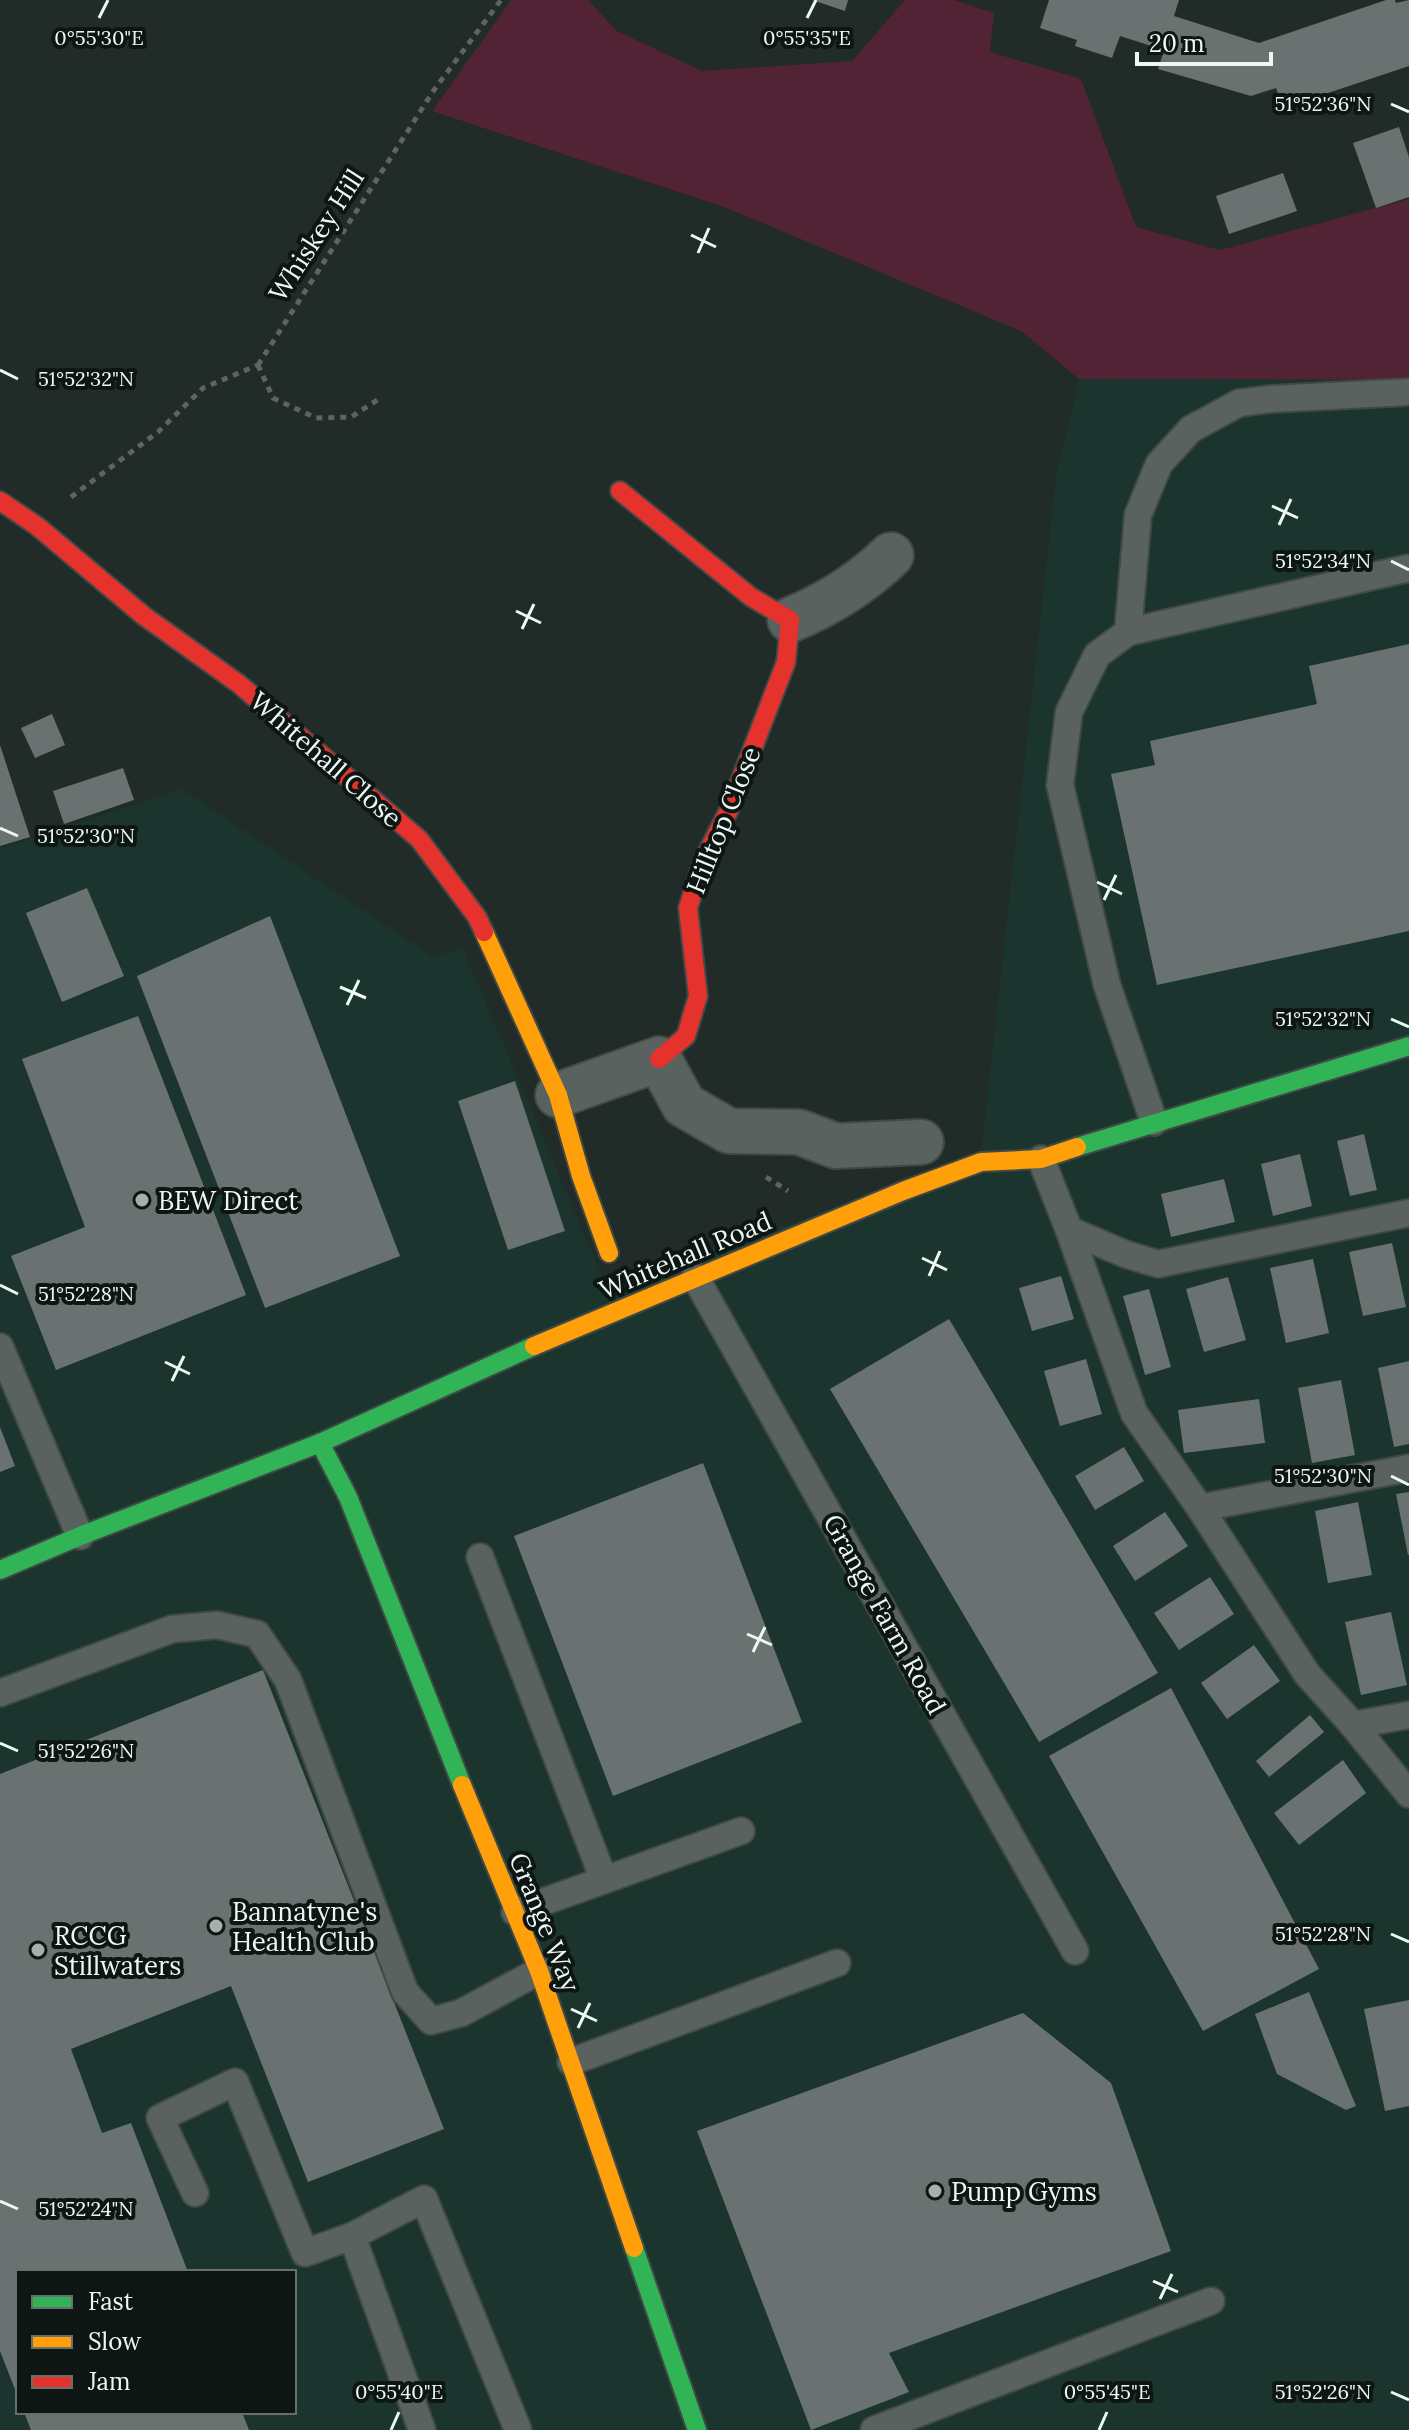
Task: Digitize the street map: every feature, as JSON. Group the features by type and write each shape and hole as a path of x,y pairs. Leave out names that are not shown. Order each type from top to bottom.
{"street":[{"path":"620,491 751,597 790,620 844,593 891,555"},
{"name":"Whitehall Close","path":"0,501 37,526 144,616 239,684 419,839 477,917 558,1095 581,1176 609,1253"},
{"name":"Hilltop Close","path":"659,1059 686,1036 698,996 688,908 703,861 729,810 786,662 790,620"},
{"name":"Whitehall Road","path":"0,1570 320,1443 695,1277 981,1162 1041,1159 1409,1046"},
{"path":"558,1095 659,1059 684,1105 729,1131 799,1132 836,1146 921,1142"},
{"name":"Grange Way","path":"320,1443 348,1497 539,1971 697,2430"}],"lane":[{"path":"1128,632 1138,515 1159,464 1191,429 1239,403 1409,392"},
{"path":"1154,1122 1107,985 1060,785 1069,712 1097,655 1128,632 1409,568"},
{"path":"1041,1159 1134,1413 1200,1508 1307,1674 1409,1794"},
{"path":"1069,1230 1125,1254 1158,1264 1409,1213"},
{"name":"Grange Farm Road","path":"695,1277 1075,1951"},
{"path":"0,1347 80,1536"},
{"path":"1200,1508 1409,1468"},
{"path":"480,1557 604,1880"},
{"path":"0,1693 172,1629 217,1625 257,1634 288,1680 405,1992 431,2021 461,2013 539,1971"},
{"path":"1353,1725 1409,1715"},
{"path":"515,1912 741,1831"},
{"path":"571,2062 837,1963"},
{"path":"195,2193 160,2118 235,2082 305,2253 352,2236 424,2199 518,2430"},
{"path":"352,2236 422,2430"},
{"path":"874,2430 1211,2301"}],"path":[{"name":"Whiskey Hill","path":"258,365 434,90 501,0"},
{"path":"37,526 92,480 158,432 203,388 258,365 273,398 316,418 351,417 382,397"}],"shaded area":[{"path":"511,0 588,0 617,31 702,71 852,61 905,0 954,0 994,13 990,52 1081,79 1136,227 1220,250 1409,199 1409,380 1079,379 1021,331 724,207 432,111"},
{"path":"1079,379 1409,380 1409,2430 0,2430 0,849 182,789 432,956 463,949 605,1283 980,1162 1056,476"}],"building":[{"path":"812,0 848,0 845,11"},
{"path":"1049,0 1179,0 1174,16 1259,43 1386,0 1395,0 1396,3 1409,0 1409,66 1283,108 1276,88 1251,96 1158,69 1164,50 1120,36 1112,58 1075,46 1077,40 1040,28"},
{"path":"1399,127 1409,157 1409,197 1376,208 1353,143"},
{"path":"1283,173 1297,211 1229,234 1216,196"},
{"path":"1409,644 1409,931 1157,985 1111,774 1155,765 1150,741 1317,704 1309,666"},
{"path":"52,714 65,745 35,758 21,728"},
{"path":"0,745 30,837 0,846"},
{"path":"123,768 134,800 64,824 53,791"},
{"path":"87,888 124,976 62,1002 26,913"},
{"path":"270,916 400,1256 265,1308 137,976"},
{"name":"BEW Direct","path":"138,1016 246,1295 56,1370 11,1256 85,1227 22,1059"},
{"path":"515,1081 565,1231 508,1250 458,1101"},
{"path":"1364,1134 1377,1190 1350,1196 1337,1141"},
{"path":"1300,1154 1312,1206 1273,1216 1261,1164"},
{"path":"1224,1179 1235,1222 1171,1237 1161,1194"},
{"path":"1392,1243 1406,1307 1363,1316 1349,1252"},
{"path":"1313,1259 1329,1333 1286,1343 1270,1268"},
{"path":"1061,1276 1074,1319 1032,1331 1019,1288"},
{"path":"1228,1277 1246,1340 1204,1352 1186,1289"},
{"path":"1149,1289 1171,1367 1145,1375 1123,1296"},
{"path":"949,1319 1158,1673 1039,1742 830,1389"},
{"path":"1086,1359 1102,1414 1060,1426 1044,1371"},
{"path":"1409,1361 1409,1444 1394,1447 1378,1368"},
{"path":"1341,1380 1355,1455 1312,1463 1298,1388"},
{"path":"1259,1399 1265,1443 1184,1453 1178,1410"},
{"path":"0,1427 15,1466 0,1472"},
{"path":"1124,1447 1144,1481 1095,1510 1075,1476"},
{"path":"703,1463 802,1722 613,1796 514,1536"},
{"path":"1409,1492 1409,1555 1408,1555 1396,1494"},
{"path":"1358,1502 1372,1575 1328,1583 1315,1511"},
{"path":"1165,1512 1188,1546 1135,1581 1113,1546"},
{"path":"1210,1577 1234,1614 1179,1650 1154,1613"},
{"path":"1391,1612 1407,1685 1361,1695 1345,1622"},
{"path":"1254,1645 1280,1681 1227,1719 1201,1683"},
{"name":"Bannatyne's Health Club","path":"263,1670 444,2129 308,2182 231,1986 71,2049 102,2133 131,2123 187,2270 16,2270 16,2392 0,2351 0,1774"},
{"path":"1171,1688 1319,1969 1203,2031 1049,1756"},
{"path":"1310,1715 1324,1732 1269,1777 1256,1761"},
{"path":"1343,1760 1366,1793 1299,1845 1274,1813"},
{"path":"1309,1992 1356,2106 1346,2110 1277,2074 1255,2014"},
{"path":"1409,2000 1409,2106 1385,2111 1364,2009"},
{"name":"Pump Gyms","path":"1023,2013 1111,2083 1171,2251 889,2353 909,2392 811,2430 697,2131"},
{"path":"25,2414 243,2414 249,2430 31,2430"}],"traffic: fast":[{"path":"1077,1147 1409,1046"},
{"path":"0,1570 320,1443 534,1346"},
{"path":"320,1443 348,1497 462,1785"},
{"path":"634,2248 697,2430"}],"traffic: slow":[{"path":"484,932 558,1095 581,1176 609,1253"},
{"path":"534,1346 903,1191 981,1162 1041,1159 1077,1147"},
{"path":"462,1785 539,1971 634,2248"}],"traffic: jam":[{"path":"620,491 751,597 790,620 786,662 729,810 703,861 688,908 698,996 686,1036 659,1059"},
{"path":"0,501 37,526 144,616 239,684 419,839 477,917 484,932"}],"place":[{"name":"BEW Direct","path":"142,1200"},
{"name":"Bannatyne's Health Club","path":"216,1926"},
{"name":"RCCG Stillwaters","path":"38,1950"},
{"name":"Pump Gyms","path":"935,2191"}]}
